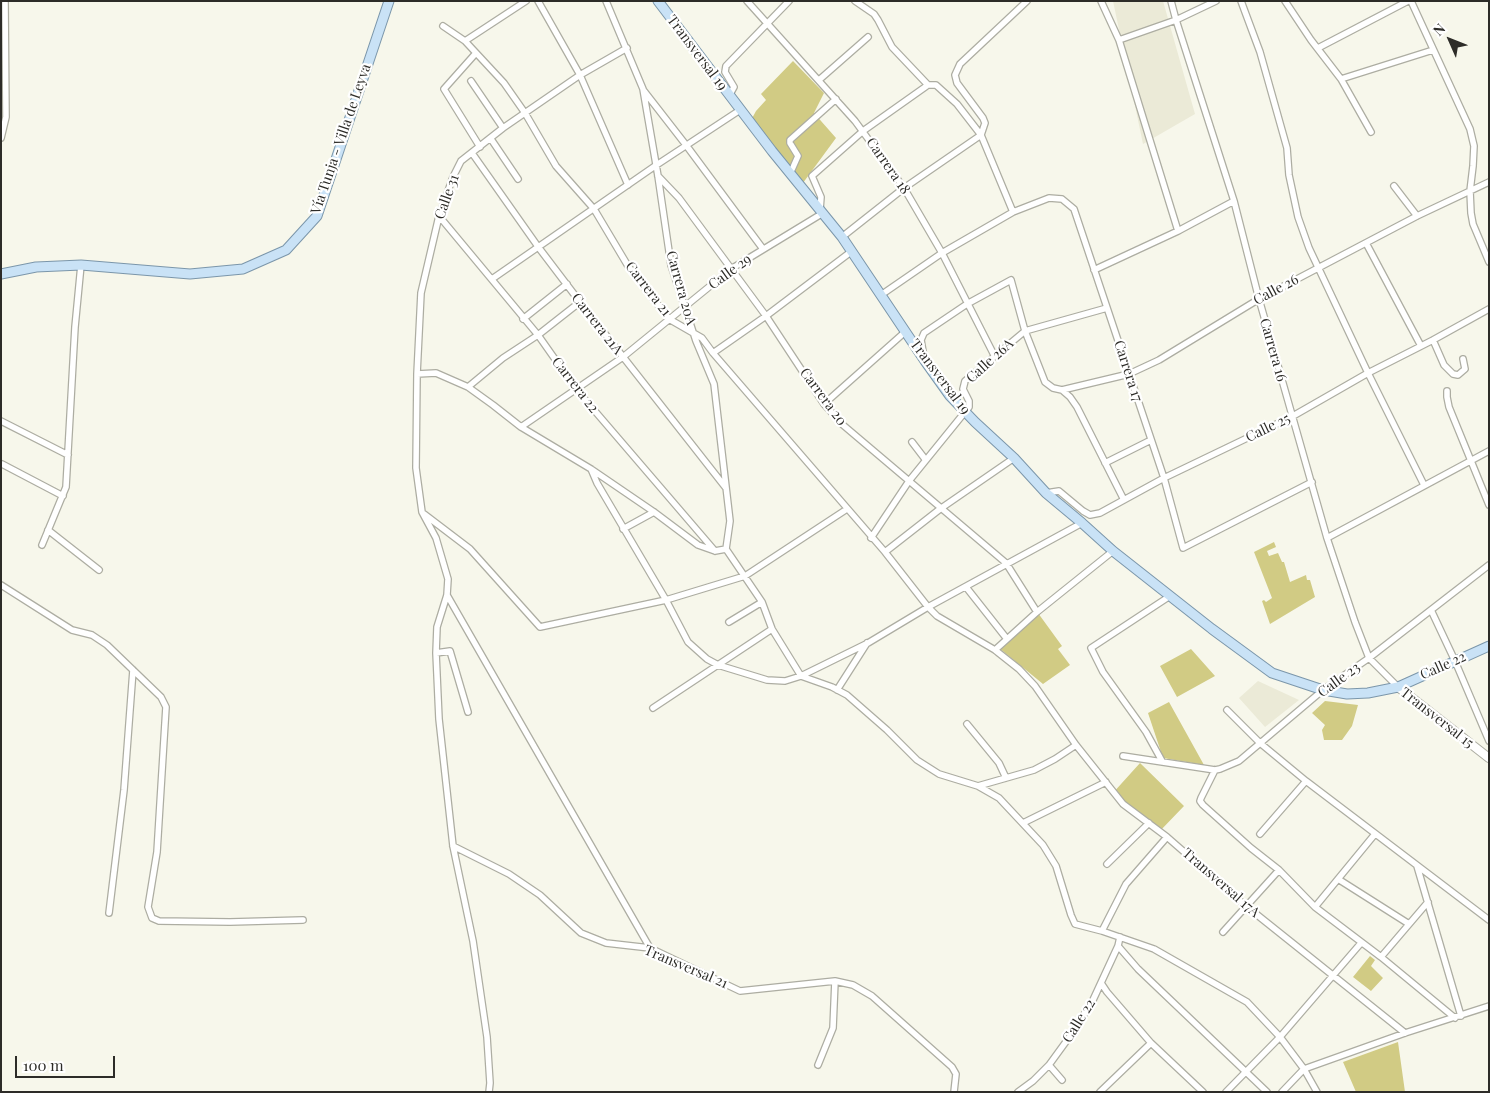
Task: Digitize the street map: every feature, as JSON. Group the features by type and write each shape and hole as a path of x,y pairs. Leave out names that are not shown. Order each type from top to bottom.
{"main road":[{"name":"Vía Tunja - Villa de Leyva","path":"1,274 36,267 81,265 190,274 243,269 286,250 317,216 389,1"},
{"name":"Transversal 19","path":"659,2 740,110 852,250 925,361 950,396 965,412 1014,458 1046,493 1082,522 1113,551 1170,596 1267,669 1323,690"},
{"name":"Calle 22","path":"1398,687 1489,646"},
{"name":"Transversal 15","path":"1323,690 1347,694 1368,693 1398,687"}],"street":[{"path":"1,138 6,117 5,1"},
{"path":"465,41 526,1"},
{"path":"538,1 580,75 628,185"},
{"name":"Carrera 20A","path":"606,1 643,89 671,265 694,334 714,384 728,490 730,521 726,549"},
{"name":"Carrera 18","path":"747,1 863,131 904,188 942,253 994,355"},
{"path":"730,96 734,87 725,69 789,1"},
{"path":"855,1 874,14 892,48 930,85"},
{"path":"842,237 904,188 981,135 985,123 983,118 957,82 955,74 960,64 1027,1"},
{"path":"1101,1 1119,40 1178,231"},
{"name":"Carrera 16","path":"1171,1 1234,201 1258,299 1327,538 1369,658 1398,687"},
{"path":"1119,40 1176,20 1216,1"},
{"path":"1242,1 1260,52 1286,148 1289,175 1298,218 1318,268 1424,485"},
{"path":"1286,1 1341,79 1371,132"},
{"path":"1318,48 1410,1 1470,129 1474,146 1474,166 1470,191 1471,213 1489,262"},
{"name":"Carrera 21","path":"443,26 465,41 504,83 525,113 556,166 594,209 628,266 669,318 702,338 871,538 885,552 928,607 938,616 995,650"},
{"path":"819,80 868,37"},
{"name":"Calle 31","path":"422,512 416,468 417,374 421,293 439,216 452,177 461,161 504,128 580,75 627,48"},
{"path":"1341,79 1432,50"},
{"path":"476,53 444,89 480,147"},
{"path":"471,81 504,128"},
{"path":"822,211 821,197 812,176 863,131 930,85 936,85 957,104 981,135 1013,212 942,253 881,295"},
{"path":"643,89 763,249"},
{"path":"790,174 798,156 790,140 836,99"},
{"path":"492,279 655,166 740,110"},
{"path":"491,139 518,179"},
{"name":"Carrera 21A","path":"472,153 539,248 580,302 728,490"},
{"name":"Carrera 20","path":"658,176 679,198 766,316 824,404 842,426 1006,563 1037,612"},
{"name":"Calle 26","path":"1062,390 1129,374 1159,360 1258,299 1417,216 1489,182"},
{"path":"1394,186 1417,216"},
{"name":"Carrera 17","path":"1013,212 1049,198 1062,199 1074,209 1164,478 1183,548 1312,482"},
{"path":"1094,270 1178,231 1234,201"},
{"name":"Calle 29","path":"521,427 622,357 731,269 822,211"},
{"name":"Carrera 22","path":"439,216 538,335 576,389 715,551"},
{"path":"1366,243 1421,346"},
{"path":"713,353 766,316 852,250"},
{"path":"42,545 66,486 75,327 81,265"},
{"path":"925,361 921,340 924,333 967,304 1011,280 1025,331 1045,382 1053,388 1062,390 1077,407 1124,500"},
{"path":"523,319 567,284"},
{"path":"468,388 503,358 538,335 580,302"},
{"name":"Calle 26A","path":"965,412 969,407 970,401 964,389 964,384 994,355 1025,331 1107,308"},
{"name":"Calle 25","path":"1046,493 1059,491 1082,511 1090,515 1100,513 1164,478 1293,416 1368,373 1489,309"},
{"path":"824,404 905,332"},
{"path":"1433,340 1444,365 1453,374 1458,374 1465,369 1463,359"},
{"path":"417,374 436,373 468,388 494,405 521,427 591,468 698,545 715,551 726,549 762,602 772,629 801,676 846,694 887,730 917,760 938,774 978,786 999,798 1043,845 1056,866 1075,924 1154,949 1247,1002 1280,1036 1304,1069 1317,1092"},
{"path":"1447,391 1447,402 1489,505"},
{"path":"871,538 925,459 965,412"},
{"path":"1,421 68,455"},
{"path":"1105,463 1151,440"},
{"path":"912,442 925,459"},
{"path":"1327,538 1489,451"},
{"path":"885,552 940,509 1014,458"},
{"path":"2,464 63,496"},
{"path":"591,468 597,483 666,600 688,642 707,659 718,665 766,680 785,681 801,676 868,643 928,607 1082,522"},
{"path":"422,512 470,549 540,627 666,600 745,576 847,509"},
{"path":"422,512 436,538 448,579 447,595 438,627 436,653 440,719 453,846 473,941 487,1036 489,1092"},
{"path":"623,529 654,512"},
{"path":"48,530 99,570"},
{"path":"995,650 1037,612 1113,551"},
{"name":"Calle 23","path":"1215,770 1239,761 1323,690 1369,658 1489,565"},
{"path":"1,585 72,630 92,635 107,645 161,697 166,707 167,722 157,852 148,907 152,918 159,921 230,922 303,920"},
{"path":"966,587 1007,639"},
{"path":"447,595 650,948"},
{"path":"1162,761 1146,732 1103,672 1091,648 1170,596"},
{"path":"729,622 762,602"},
{"path":"1431,610 1489,742"},
{"path":"652,708 772,629"},
{"path":"837,690 868,643"},
{"name":"Transversal 17A","path":"995,650 1019,669 1034,686 1076,745 1123,804 1167,837 1246,906 1405,1033"},
{"path":"436,653 450,651 468,712"},
{"path":"109,914 124,790 133,670"},
{"name":"Transversal 15","path":"1398,687 1489,758"},
{"path":"1227,710 1260,743 1306,781 1489,920"},
{"path":"966,724 999,763 1006,778"},
{"path":"978,786 1034,770 1076,745"},
{"path":"1123,756 1215,770 1200,802 1251,848 1279,870 1315,907 1458,1017"},
{"path":"1260,834 1306,781"},
{"path":"1023,823 1106,782"},
{"path":"1107,864 1149,823"},
{"path":"1315,907 1375,834"},
{"path":"1102,931 1126,884 1167,837"},
{"name":"Transversal 21","path":"453,846 509,874 540,895 580,933 606,943 650,948 740,991 834,981 853,985 872,996 952,1067 956,1074 954,1092"},
{"path":"1417,866 1458,1017"},
{"path":"1223,932 1279,870"},
{"path":"1338,879 1409,924"},
{"path":"1382,957 1428,902"},
{"name":"Calle 22","path":"1018,1092 1033,1081 1049,1065 1074,1032 1101,983 1118,946 1120,937"},
{"path":"1226,1092 1334,977 1361,944"},
{"path":"1118,946 1146,976 1267,1092"},
{"path":"818,1066 833,1028 834,981"},
{"path":"1101,983 1151,1043 1203,1092"},
{"path":"1282,1092 1304,1069 1405,1033 1489,1006"},
{"path":"1100,1092 1151,1043"},
{"path":"1049,1065 1062,1080"}],"shaded area":[{"path":"1113,1 1163,1 1195,114 1143,144"},
{"path":"793,61 824,93 814,113 836,138 800,187 749,124 756,111 766,100 761,94"},
{"path":"1274,542 1276,547 1267,551 1269,556 1278,553 1282,562 1284,562 1290,582 1306,575 1307,580 1310,580 1315,597 1270,624 1262,601 1266,602 1272,598 1254,552"},
{"path":"1038,613 1062,646 1058,649 1070,665 1043,684 999,648"},
{"path":"1191,649 1215,676 1177,697 1160,666"},
{"path":"1258,681 1299,700 1265,727 1239,698"},
{"path":"1325,701 1358,705 1352,726 1342,740 1324,740 1322,730 1325,725 1312,713"},
{"path":"1169,702 1204,765 1163,758 1148,713"},
{"path":"1140,763 1184,806 1159,832 1112,794"},
{"path":"1370,956 1375,960 1371,966 1383,978 1371,991 1353,977"},
{"path":"1398,1042 1405,1092 1356,1092 1343,1062"}]}
